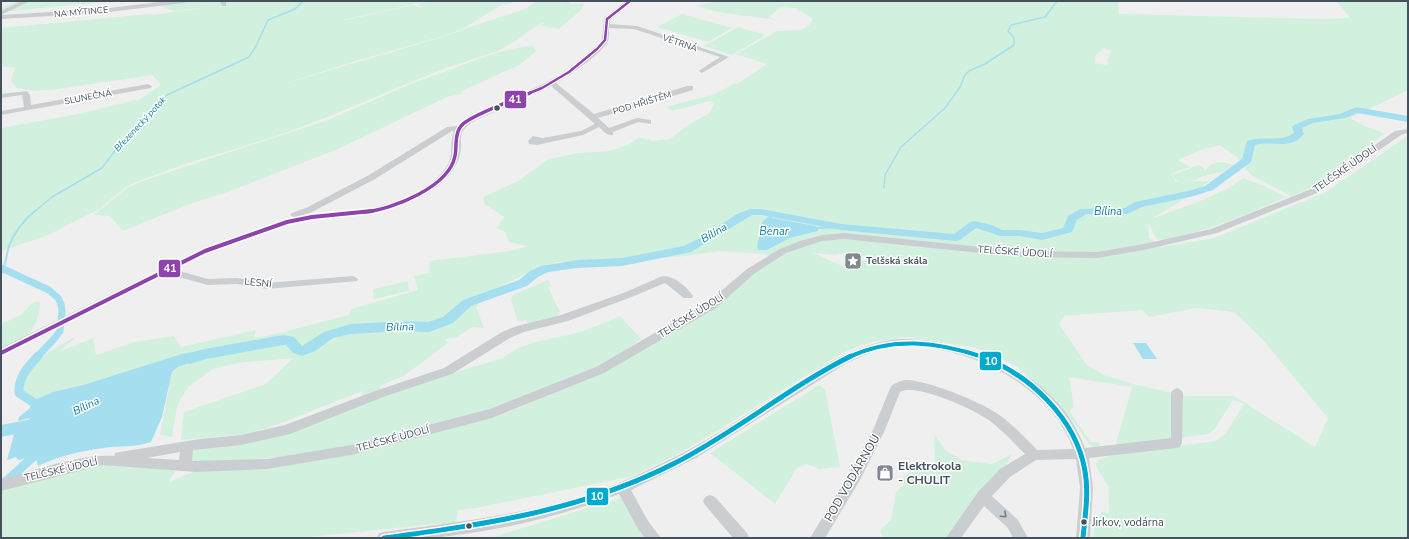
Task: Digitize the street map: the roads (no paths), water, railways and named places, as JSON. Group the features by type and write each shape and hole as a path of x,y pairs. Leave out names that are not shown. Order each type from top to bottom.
{"street":[{"path":"1,13 27,1"},
{"name":"NA MÝTINCE","path":"1,17 100,11 184,1"},
{"path":"1,353 205,251 287,222 312,217 370,211 398,203 423,192 438,182 451,167 455,158 457,133 460,128 473,118 531,94 552,83 568,72 597,49 605,40 606,21 608,17 630,1"},
{"name":"VĚTRNÁ","path":"606,26 635,27 726,57 702,71"},
{"path":"552,83 593,117 608,132 637,120 648,122"},
{"name":"SLUNEČNÁ","path":"1,113 148,86"},
{"name":"POD HŘIŠTĚM","path":"593,117 690,88"},
{"path":"1,96 24,93 26,94 28,108"},
{"path":"541,141 582,133 600,124"},
{"path":"287,222 291,216 309,210 372,177 450,129 460,128"},
{"name":"TELČSKÉ ÚDOLÍ","path":"7,483 76,464 102,460 185,466 267,464 351,450 492,413 600,370 712,305 751,271 767,260 803,243 822,238 844,236 1020,254 1058,256 1097,255 1144,247 1214,231 1314,191 1386,140 1398,133 1408,131"},
{"name":"LESNÍ","path":"165,270 208,282 238,281 267,286 353,279"},
{"path":"102,460 187,446 241,440 286,430 379,394 448,371 506,335 521,329 564,318 630,294 664,279 671,281 688,296"},
{"path":"384,538 467,528 515,519 568,505 622,487 660,471 691,454 851,355 881,345 912,342 952,347 971,352 1000,364 1017,374 1035,389 1062,416 1082,454 1086,494 1083,538"},
{"name":"POD VODÁRNOU","path":"818,538 879,430 895,389 899,387 913,385 942,394 982,410 1010,431 1034,455"},
{"path":"953,538 983,496 1005,473 1034,455 1082,454 1176,443 1178,393"},
{"path":"185,466 187,446"},
{"path":"622,487 643,525 654,538"},
{"path":"983,496 1013,524 1021,538"},
{"path":"710,501 742,538"}],"water":[{"name":"Benar","path":"768,217 815,226 818,228 818,231 790,238 767,250 759,250 757,248 762,222"},
{"path":"1133,343 1146,343 1157,359 1143,359"},
{"path":"203,350 204,354 202,358 178,367 172,372 162,417 151,442 136,446 111,447 83,451 55,459 38,466 36,459 28,458 18,460 16,457 7,460 14,434 48,426 50,421 16,426 29,421 30,418 18,421 19,417 30,408 31,402 34,400 53,392 83,385 182,354"}],"waterway":[{"name":"Březenecký potok","path":"34,212 52,197 102,168 120,144 150,115 159,101 167,95 249,57 256,46 268,20 295,9 303,1"},
{"path":"884,188 885,175 901,147 945,108 960,87 965,75 969,71 985,64 1014,45 1014,38 1008,31 1011,25 1045,17 1057,1"},
{"name":"Bílina","path":"190,359 204,354 283,340 289,340 298,350 302,351 310,348 329,335 351,329 403,326 429,327 448,320 467,303 523,283 534,274 545,269 577,264 622,262 687,249 750,212 761,212 841,227 956,238 974,224 988,227 1000,233 1020,233 1042,237 1068,230 1072,218 1084,211 1127,211 1139,204 1194,193 1209,188 1247,160 1250,143 1262,140 1280,142 1293,139 1299,134 1297,127 1311,121 1342,116 1356,110 1408,119"},
{"name":"Březenecký potok","path":"1,274 9,246 14,236 23,223 34,212"},
{"name":"Bílina","path":"767,213 771,218"},
{"name":"Bílina","path":"816,228 841,227"},
{"path":"1,268 49,290 58,298 61,304 62,311 60,331 37,357"},
{"path":"38,356 27,368 22,377 19,393 39,406"},
{"name":"Bílina","path":"1,431 54,421 64,417"},
{"path":"1,486 32,458 36,451"}],"place":[{"name":"Telšská skála","path":"853,261"},
{"name":"Elektrokola - CHULIT","path":"885,473"},
{"name":"Jirkov, vodárna","path":"1084,522"}]}
